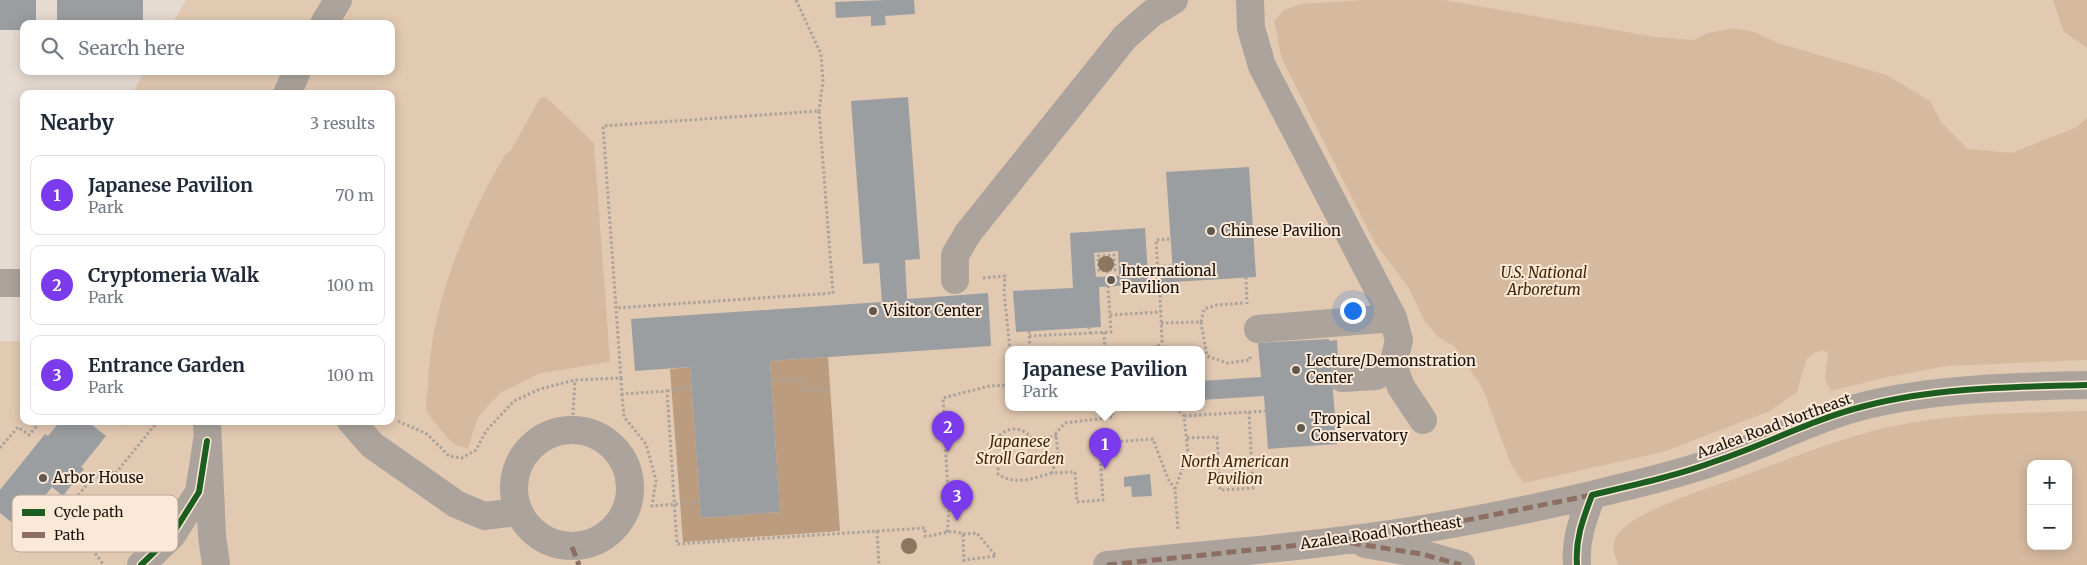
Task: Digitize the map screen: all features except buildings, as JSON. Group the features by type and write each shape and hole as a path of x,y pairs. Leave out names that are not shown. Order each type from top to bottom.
{"street":[{"path":"326,20 338,0"},
{"path":"955,280 955,255 968,233 1125,37 1151,14 1174,0"},
{"path":"1250,0 1251,28 1262,66 1393,318 1399,340 1393,366 1401,386 1423,420"},
{"path":"288,90 296,75"},
{"path":"0,283 20,283"},
{"path":"1254,340 1393,318"},
{"path":"1342,378 1376,376 1393,366"},
{"name":"Azalea Road Northeast","path":"1107,565 1338,541 1437,526 1592,495 1666,477 1716,462 1798,427 1866,406 1896,399 1974,390 2087,385"},
{"path":"354,425 372,445 456,504 484,516 518,512"},
{"path":"579,429 602,438 618,451 624,460 631,480 631,492 626,512 618,526 576,556 560,546 541,538 530,529 518,512 514,492 518,465 525,453 540,439 556,432 572,430 579,429"},
{"path":"178,525 199,492 207,431"},
{"path":"207,431 216,565"},
{"path":"1577,565 1576,549 1580,525 1592,495"},
{"path":"1338,541 1422,554 1461,565"},
{"path":"141,565 154,552"}],"path":[{"path":"616,308 833,293 818,111 823,81 821,54 796,0"},
{"path":"700,502 652,506 656,480 646,444 624,417 603,126 818,111"},
{"path":"1158,274 1156,240 1170,239"},
{"path":"1105,254 1114,255 1115,270 1107,270 1100,271 1098,256 1105,254"},
{"path":"1158,266 1172,266"},
{"path":"1030,346 1029,333 1111,332 1107,270"},
{"path":"955,280 1005,276 1004,292 1010,346"},
{"path":"1158,346 1162,341 1160,295"},
{"path":"1247,302 1217,305 1204,309 1201,322 1207,356 1227,362 1250,360 1254,340"},
{"path":"1110,315 1161,312"},
{"path":"1162,323 1201,322"},
{"path":"1089,327 1090,333"},
{"path":"1104,332 1104,346"},
{"path":"398,421 427,434 449,456 455,458 466,457 476,450 486,431 514,401 540,390 575,380 621,378"},
{"path":"771,381 802,379 804,391 830,389"},
{"path":"572,430 575,380"},
{"path":"947,532 950,513 943,398 989,386 1005,385"},
{"path":"622,394 692,388"},
{"path":"667,391 677,544 925,528 925,536 937,536 957,531 963,534 977,534 996,556 964,562 963,534"},
{"path":"1052,473 1058,454 1056,433 1065,423 1113,417 1112,411"},
{"path":"1178,411 1184,416 1188,453 1175,489 1180,557"},
{"path":"1184,416 1265,411"},
{"path":"1187,438 1217,437 1220,490 1253,488 1249,412"},
{"path":"0,448 18,427 29,436 38,425"},
{"path":"79,495 95,474 101,479 109,470 115,474 155,425"},
{"path":"1057,436 1033,439 1027,432 1019,429 1008,429 1000,434 999,442 1002,452 998,474 1006,480 1016,482 1052,473 1075,472 1076,502 1102,500 1099,443 1153,439 1168,479 1175,489"},
{"path":"878,530 879,565"},
{"path":"94,552 104,565"}],"green space":[{"name":"U.S. National Arboretum","path":"186,0 2087,0 2087,565 0,565 0,341 20,341 20,425 395,425 395,90 134,90 143,75 395,75 395,20 174,20"},
{"path":"1365,0 1443,0 1655,37 1693,40 1708,33 1734,28 1754,32 1778,43 1886,75 1930,101 1941,122 1968,149 2011,153 2075,128 2087,118 2087,360 1947,366 1887,377 1831,391 1825,379 1828,353 1822,350 1814,353 1806,360 1797,392 1770,411 1663,452 1524,483 1511,465 1483,389 1455,347 1438,337 1424,320 1409,288 1375,243 1282,59 1274,21 1284,10 1301,4"},
{"path":"2053,0 2087,0 2087,48 2064,32"},
{"path":"546,97 594,143 610,362 541,373 500,393 478,417 468,448 463,448 449,440 427,411 426,401 431,354 443,294 464,236 490,181 505,155 511,150 540,98"},
{"path":"2087,411 2087,565 1619,565 1615,557 1614,546 1616,538 1628,524 1642,515 1678,499 1841,440 1880,429 1922,421 1993,414"}],"shaded area":[{"path":"828,357 840,531 683,542 670,369 690,367 701,518 780,512 770,361"}],"marked path":[{"path":"1107,565 1338,541 1437,526 1592,495"},
{"path":"1351,543 1422,554 1461,565"},
{"path":"572,547 579,565"}],"cycle path":[{"path":"1577,565 1578,538 1592,495 1686,471 1846,411 1865,406 1920,395 1976,389 2087,385"},
{"path":"178,525 199,492 207,441"},
{"path":"141,565 154,552"}],"place":[{"name":"Chinese Pavilion","path":"1211,231"},
{"name":"International Pavilion","path":"1111,280"},
{"name":"Visitor Center","path":"873,311"},
{"name":"Lecture/Demonstration Center","path":"1296,370"},
{"name":"Tropical Conservatory","path":"1301,428"},
{"name":"Cryptomeria Walk","path":"948,452"},
{"name":"Japanese Pavilion","path":"1105,469"},
{"name":"Arbor House","path":"43,478"},
{"name":"Entrance Garden","path":"957,521"}],"park label":[{"name":"Japanese Stroll Garden","path":"1020,450"},
{"name":"North American Pavilion","path":"1235,470"}]}
